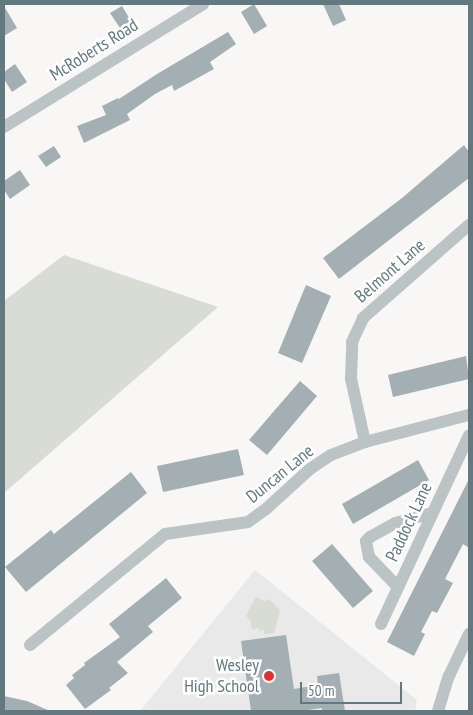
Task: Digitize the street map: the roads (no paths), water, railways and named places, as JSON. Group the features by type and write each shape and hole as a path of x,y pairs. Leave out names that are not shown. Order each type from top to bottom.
{"street":[{"name":"McRoberts Road","path":"4,127 203,4"},
{"name":"Belmont Lane","path":"365,442 351,378 352,342 363,318 469,225"},
{"name":"Duncan Lane","path":"30,645 165,534 184,530 222,528 248,522 266,509 310,469 331,455 365,442 469,415"},
{"name":"Paddock Lane","path":"380,624 469,435"},
{"path":"398,587 369,556 366,541 395,523 432,513"},
{"path":"438,711 449,676 469,634"}],"place":[{"name":"Wesley High School","path":"269,676"}]}
